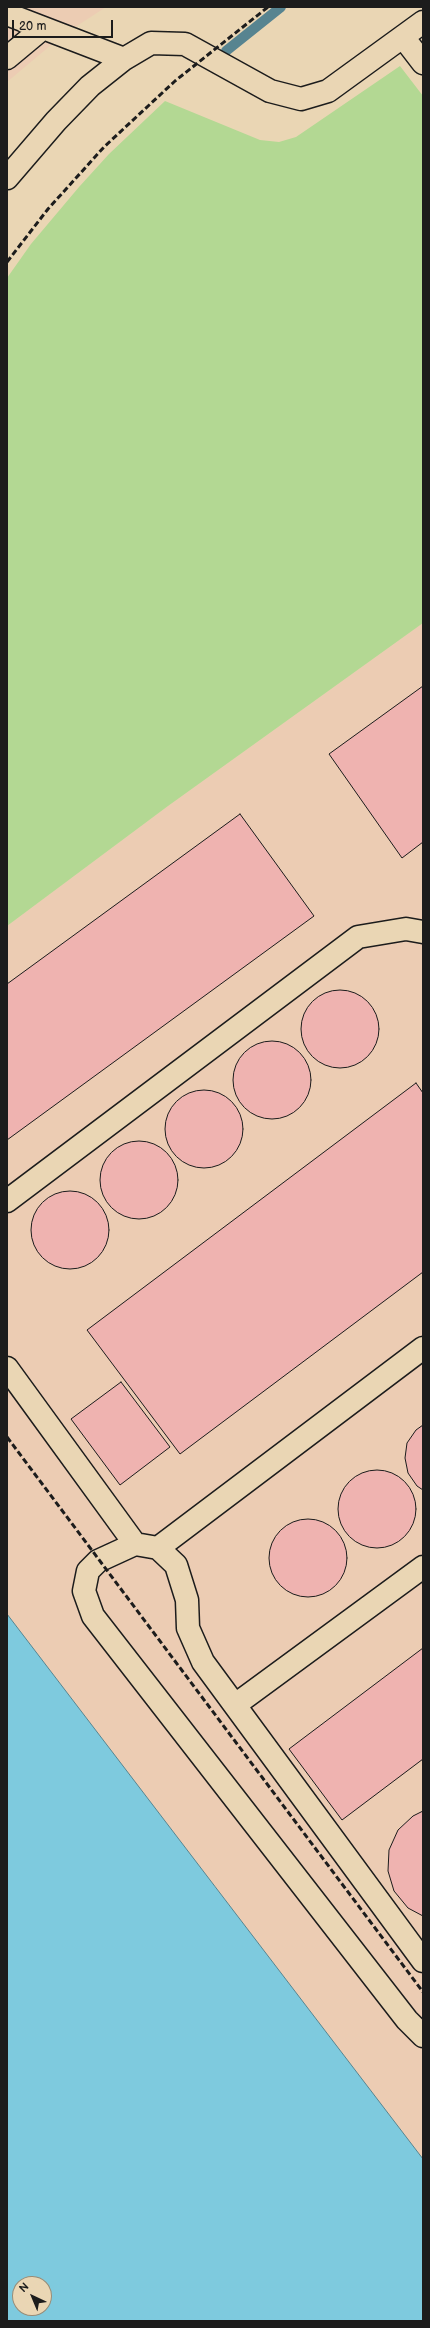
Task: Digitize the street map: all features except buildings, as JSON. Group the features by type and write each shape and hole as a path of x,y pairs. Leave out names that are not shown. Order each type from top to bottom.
{"lane":[{"path":"7,14 124,59"},
{"path":"7,178 61,116 90,86 124,59 151,43 185,44 270,92 301,99 328,91 423,22"},
{"path":"7,58 42,28"},
{"path":"403,37 423,63"},
{"path":"7,1201 358,937 406,929 423,932"},
{"path":"158,1548 423,1348"},
{"path":"7,1368 134,1544"},
{"path":"423,1961 203,1662 188,1628 187,1600 176,1565 158,1548 134,1544 98,1561 88,1572 84,1591 93,1616 407,2020 423,2036"},
{"path":"235,1705 423,1567"}],"shaded area":[{"path":"7,7 106,7 63,35 7,82"},
{"path":"423,623 423,2159 7,1614 7,926 168,806"}],"green space":[{"path":"400,66 423,96 423,623 168,806 7,926 7,278 31,244 79,187 109,154 165,101 260,140 279,142 296,137"}],"water":[{"path":"7,1614 423,2159 423,2321 7,2321"}],"waterway":[{"path":"226,51 281,7"}],"railway":[{"path":"7,262 48,209 104,147 175,81 268,7"},
{"path":"7,1437 423,1992"}]}
